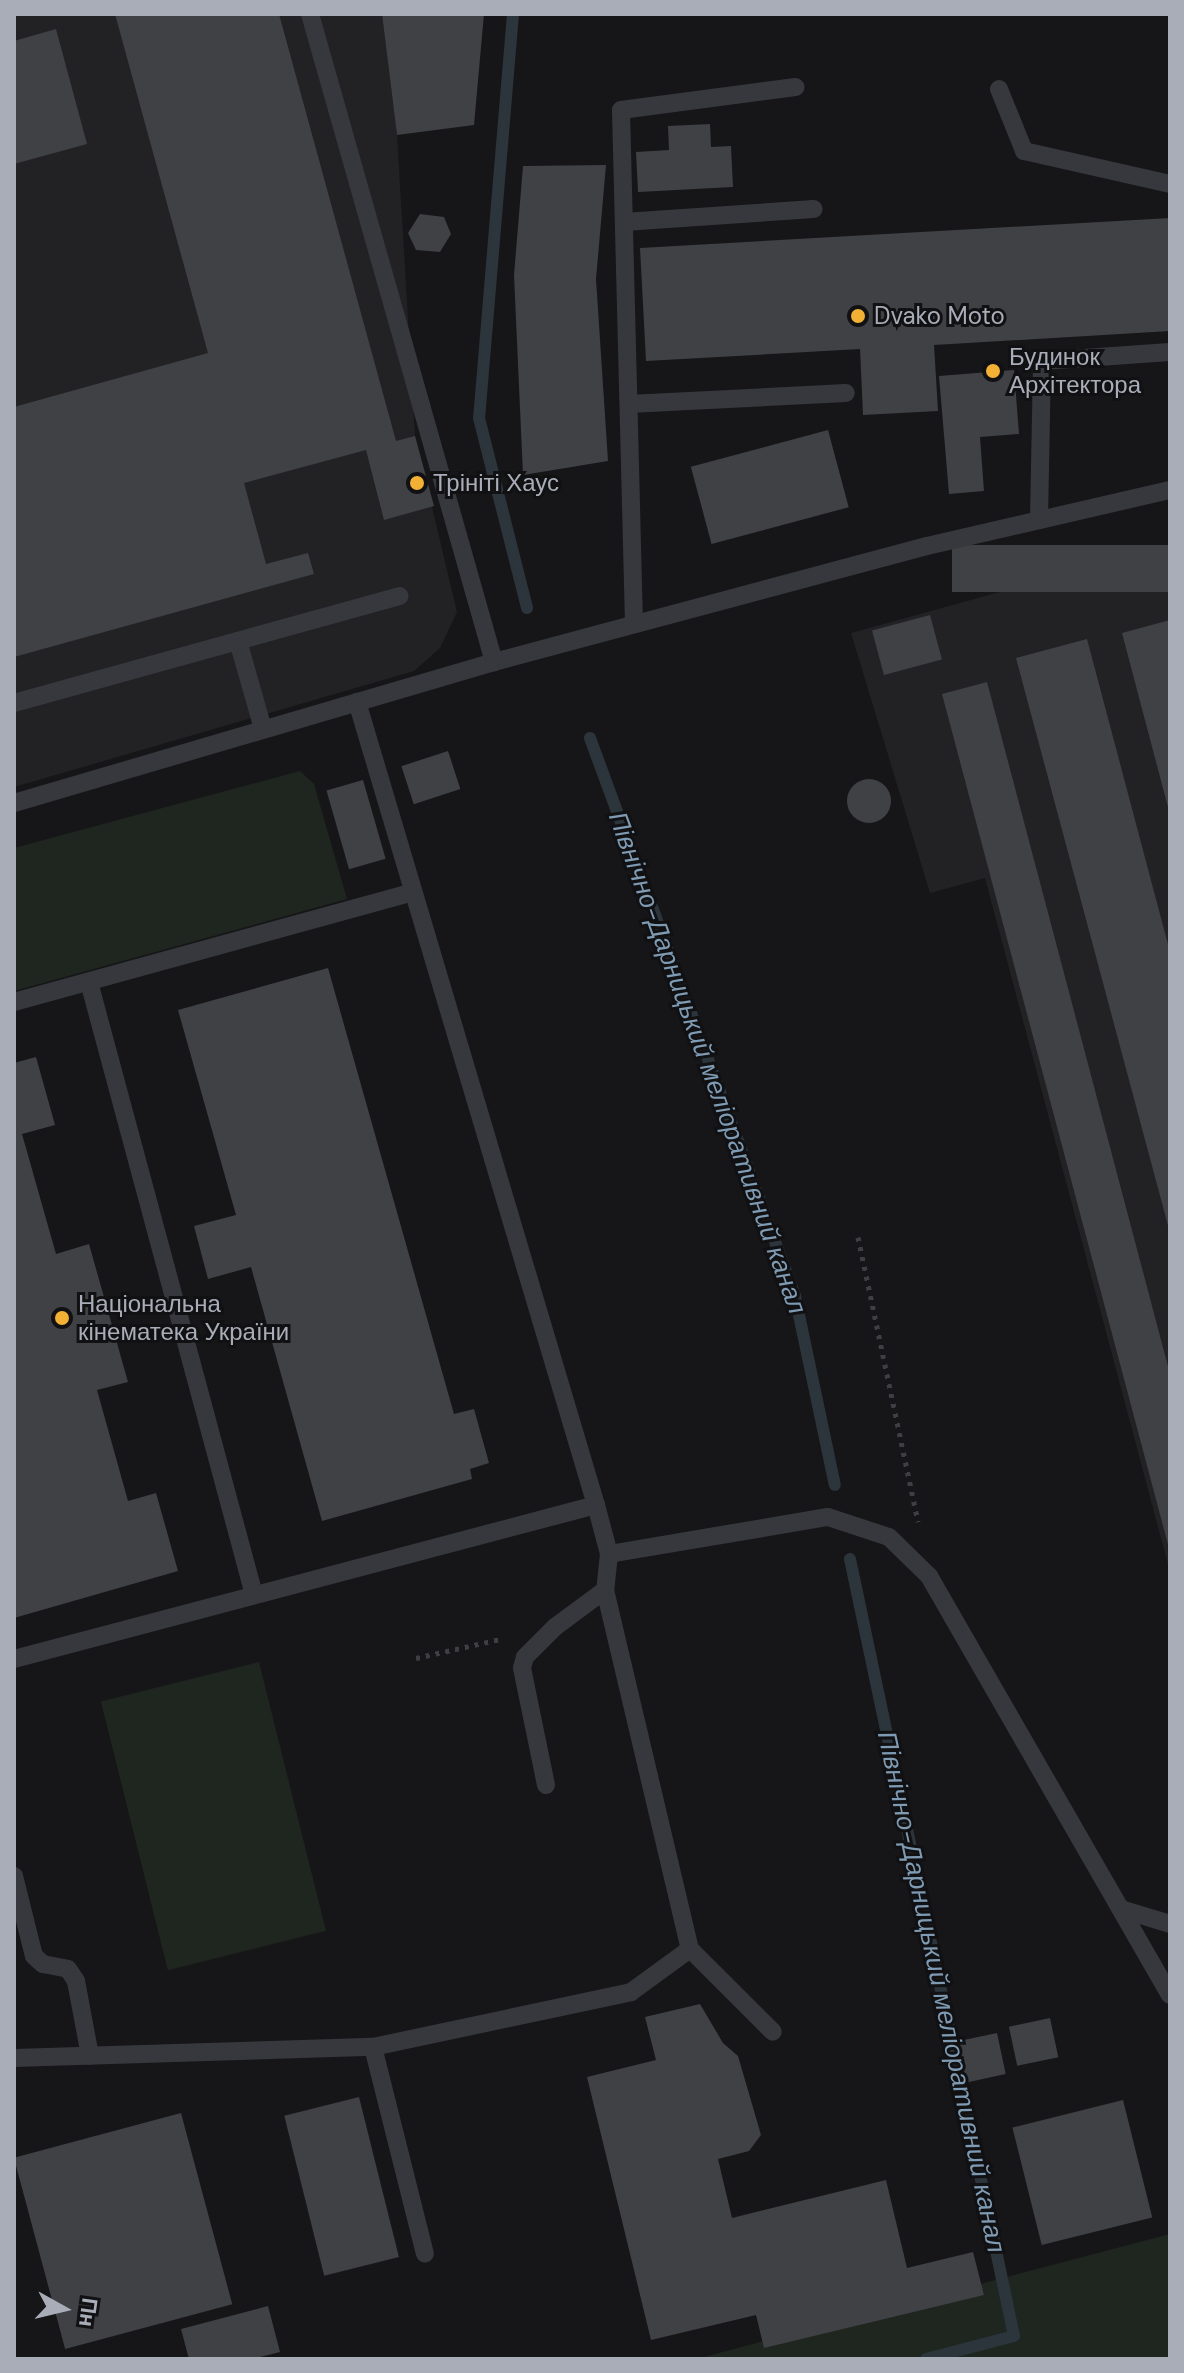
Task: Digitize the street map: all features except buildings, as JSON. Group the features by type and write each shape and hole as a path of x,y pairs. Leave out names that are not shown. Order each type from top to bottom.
{"lane":[{"path":"310,14 494,662"},
{"path":"634,624 621,110 795,87"},
{"path":"999,89 1024,151 1170,184"},
{"path":"624,222 814,209"},
{"path":"1039,520 1042,361 1170,352"},
{"path":"629,404 846,393"},
{"path":"14,803 634,624 1039,520 1170,490"},
{"path":"14,703 399,596"},
{"path":"238,641 263,729"},
{"path":"357,702 596,1505 609,1554 605,1590 690,1949 773,2032"},
{"path":"14,1002 413,892"},
{"path":"89,982 254,1595"},
{"path":"14,1659 596,1505"},
{"path":"609,1554 828,1517 889,1537 929,1576 1170,1995"},
{"path":"546,1785 522,1668 532,1647 605,1590"},
{"path":"14,1876 34,1956 43,1964 68,1969 76,1981 90,2056"},
{"path":"1121,1909 1170,1924"},
{"path":"14,2058 373,2047 631,1992 690,1949"},
{"path":"373,2047 425,2254"}],"path":[{"path":"858,1237 929,1576"},
{"path":"416,1658 497,1639 532,1647"}],"shaded area":[{"path":"14,14 382,14 397,135 415,436 457,612 440,648 414,671 14,787"},
{"path":"1170,545 1170,1572 985,878 930,893 851,633"},
{"path":"300,771 314,784 347,899 14,991 14,848"},
{"path":"259,1662 326,1931 168,1970 101,1701"},
{"path":"1170,2234 1170,2359 696,2359"}],"waterway":[{"name":"Північно-Дарницький меліоративний канал","path":"513,14 479,418 527,608"},
{"name":"Північно-Дарницький меліоративний канал","path":"590,738 795,1296 835,1485"},
{"name":"Північно-Дарницький меліоративний канал","path":"850,1559 1014,2336 926,2359"}],"place":[{"name":"Dvako Moto","path":"858,316"},
{"name":"Будинок Архітектора","path":"993,371"},
{"name":"Трініті Хаус","path":"417,483"},
{"name":"Національна кінематека України","path":"62,1318"}]}
